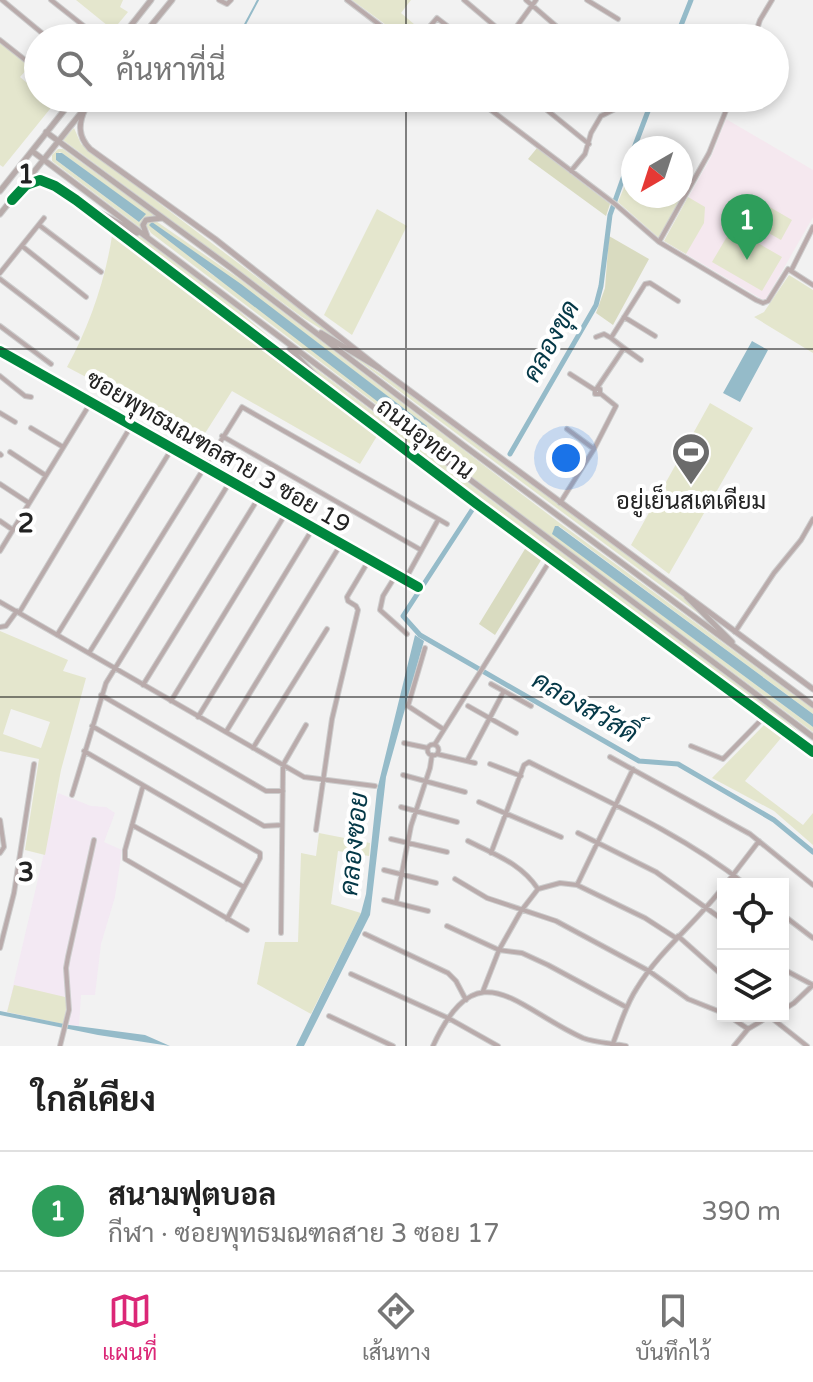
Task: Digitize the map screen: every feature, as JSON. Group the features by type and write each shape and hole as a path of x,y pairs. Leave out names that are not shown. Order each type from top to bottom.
{"main road":[{"path":"132,24 151,0"},
{"path":"152,24 172,0"},
{"path":"0,191 62,112"},
{"path":"0,214 81,112"},
{"name":"ถนนอุทยาน","path":"46,132 813,705"},
{"name":"ถนนอุทยาน","path":"32,151 514,516 813,737"},
{"path":"76,200 158,245"},
{"path":"147,237 143,225 146,220 164,219"},
{"path":"306,325 379,368"},
{"path":"281,339 331,392"},
{"path":"687,597 737,648"}],"street":[{"path":"2,0 31,24"},
{"path":"51,0 81,24"},
{"path":"219,0 227,4 231,0"},
{"path":"347,0 379,24"},
{"path":"464,0 492,24"},
{"path":"526,0 534,3 556,24"},
{"path":"587,0 618,19"},
{"path":"759,24 772,0"},
{"path":"519,24 534,3"},
{"path":"0,40 24,59"},
{"name":"ถนนอุทยาน","path":"85,112 79,125 82,140 90,149 215,239 379,368 813,689"},
{"path":"494,112 609,199 659,242 763,303 768,301 788,269 813,285"},
{"path":"549,112 589,144"},
{"path":"571,171 585,154 591,133 606,112"},
{"path":"659,242 709,153 725,112"},
{"name":"ถนนอุทยาน","path":"12,200 32,181 40,180 76,200 445,480 813,752"},
{"path":"44,218 0,276 77,338"},
{"path":"39,225 101,272"},
{"path":"791,271 813,227"},
{"path":"22,246 86,297"},
{"path":"611,338 647,283 678,301"},
{"path":"624,317 655,336"},
{"path":"0,326 51,364"},
{"path":"596,337 604,334 641,360"},
{"path":"597,390 624,348"},
{"name":"ซอยพุทธมณฑลสาย 3 ซอย 19","path":"0,351 418,587"},
{"path":"560,503 594,449 616,405 570,374"},
{"path":"0,376 25,396 31,397"},
{"path":"0,551 91,402"},
{"path":"89,653 242,407 447,524"},
{"path":"0,413 15,422"},
{"path":"0,627 6,626 18,612 131,426"},
{"path":"31,428 63,447"},
{"path":"567,429 594,449"},
{"path":"222,436 421,550"},
{"path":"57,635 172,449"},
{"path":"10,452 46,476"},
{"path":"72,795 101,695 231,480"},
{"path":"0,484 29,503"},
{"path":"143,685 259,497"},
{"path":"171,701 286,513"},
{"path":"735,632 813,519"},
{"path":"405,580 438,520"},
{"path":"0,521 13,530"},
{"path":"198,717 313,528"},
{"path":"804,535 813,540"},
{"path":"226,732 341,544"},
{"path":"428,748 435,744 551,559"},
{"path":"316,830 332,719 358,610 347,597 369,560"},
{"path":"396,575 383,596 380,610 407,634"},
{"path":"0,602 304,777 375,786"},
{"path":"253,748 327,629"},
{"path":"425,648 408,706 443,729"},
{"path":"491,684 531,706"},
{"path":"467,761 504,691"},
{"path":"101,695 266,791 283,791"},
{"path":"468,706 516,733"},
{"path":"691,746 723,759 765,716"},
{"path":"281,933 283,765 306,725"},
{"path":"92,726 264,826 282,825"},
{"path":"404,743 428,748 434,754 475,763"},
{"path":"396,903 415,811 434,754 439,749 435,744"},
{"path":"84,751 261,855 227,919"},
{"path":"610,757 759,841 813,885"},
{"path":"491,853 524,765 529,762 616,805 711,858 738,878"},
{"path":"0,948 14,893 34,764"},
{"path":"490,764 521,776"},
{"path":"577,885 633,769"},
{"path":"403,775 465,792"},
{"path":"143,786 125,859 247,930"},
{"path":"479,802 561,837"},
{"path":"401,807 457,822"},
{"path":"0,820 4,847 0,853"},
{"path":"132,825 244,887"},
{"path":"578,833 656,872 717,915"},
{"path":"391,839 447,852"},
{"path":"60,1046 70,1005 66,968 94,840"},
{"path":"468,841 517,865 530,876 538,889"},
{"path":"730,878 759,841"},
{"path":"384,870 436,883"},
{"path":"455,879 487,898 556,921 649,971 688,999 717,1011"},
{"path":"483,991 499,950 521,911 538,889 560,883 577,885 645,918 677,937 717,971"},
{"path":"612,1045 626,1007 649,971 717,895"},
{"path":"384,900 428,911"},
{"path":"789,920 813,938"},
{"path":"447,926 499,950 522,953 626,1007"},
{"path":"365,934 448,973 466,1000"},
{"path":"789,972 813,985 789,1006"},
{"path":"351,974 448,1018 498,1046"},
{"path":"433,1046 448,1018 466,1000 483,991 502,993 585,1038 626,1046"},
{"path":"329,1016 393,1046"},
{"path":"738,1022 748,1029"},
{"path":"734,1046 748,1029 759,1022"},
{"path":"777,1022 807,1046"}],"shaded area":[{"path":"726,119 813,170 813,217 765,301 664,241 682,208 693,208 693,189 711,157"},
{"path":"58,793 91,806 106,807 115,813 104,842 122,850 115,897 101,944 95,995 81,995 79,1027 7,1012"}],"green space":[{"path":"76,0 123,0 120,7 128,12 118,24 106,24"},
{"path":"352,0 411,0 401,13 414,24 385,24"},
{"path":"0,43 24,61 24,73 20,77 24,80 24,112 48,112 3,167 0,165"},
{"path":"74,128 81,144 345,344 302,317 63,140"},
{"path":"537,148 610,204 606,216 528,159"},
{"path":"63,149 154,215 147,218 142,229 52,161 52,155","holes":["59,152 145,214 139,222 56,160"]},
{"path":"751,196 792,220 781,240 739,216"},
{"path":"693,200 705,207 704,223 686,254 664,241 682,208 693,208"},
{"path":"625,208 676,208 659,238"},
{"path":"377,209 407,226 352,335 324,315"},
{"path":"153,219 241,280 557,521 813,709 813,714 559,526 553,534 813,727 813,732 151,233 146,225","holes":["154,224 241,285 427,426 206,270"]},
{"path":"114,222 144,239 225,299 301,364 112,224"},
{"path":"732,228 782,257 762,291 712,262"},
{"path":"112,236 377,436 360,464 232,391 202,438 67,367 95,303"},
{"path":"609,236 649,259 613,325 596,313 605,288"},
{"path":"789,275 813,290 813,353 754,317 764,312"},
{"path":"343,349 423,402 688,600 714,625"},
{"path":"304,360 780,716 813,744 813,749 333,389"},
{"name":"อยู่เย็นสเตเดียม","path":"710,403 753,428 669,574 631,545"},
{"path":"528,544 543,557 495,635 479,624"},
{"path":"0,631 68,660 63,671 86,678 61,770 45,855 25,850 39,759 0,751","holes":["11,709 50,722 41,748 3,734"]},
{"path":"764,725 781,738 745,781 803,825 813,813 813,845 774,811 712,778"},
{"path":"319,833 370,843 369,856 338,851 331,904 361,913 311,1014 257,984 265,942 298,942 301,853 316,856"},
{"path":"14,985 65,997 67,1005 63,1024 7,1012"}],"water":[{"path":"56,153 62,153 146,214 139,222 56,160"},
{"path":"152,222 241,284 427,426 427,431 420,434 395,415 151,227"},
{"path":"752,341 768,350 740,402 723,393"},
{"path":"555,526 813,714 813,727 552,534"},
{"path":"415,635 424,641 386,777 370,915 304,1046 296,1046 361,913 366,894 377,790"},
{"path":"0,1011 69,1025 145,1035 170,1046 0,1015"}],"waterway":[{"path":"245,24 258,0"},
{"name":"คลองขุด","path":"682,24 691,0"},
{"name":"คลองขุด","path":"639,136 648,112"},
{"name":"คลองขุด","path":"510,454 596,305 610,215 621,184"},
{"name":"คลองสวัสดิ์","path":"472,510 403,616 420,635 639,761 678,764 774,820 813,852"}],"cycle path":[{"path":"12,200 26,185 40,180 76,200 477,504 813,752"},
{"path":"0,351 418,587"}],"place":[{"name":"สนามฟุตบอล","path":"747,260"},
{"name":"อยู่เย็นสเตเดียม","path":"691,486"}],"water label":[{"name":"คลองซอย","path":"354,844"}]}
